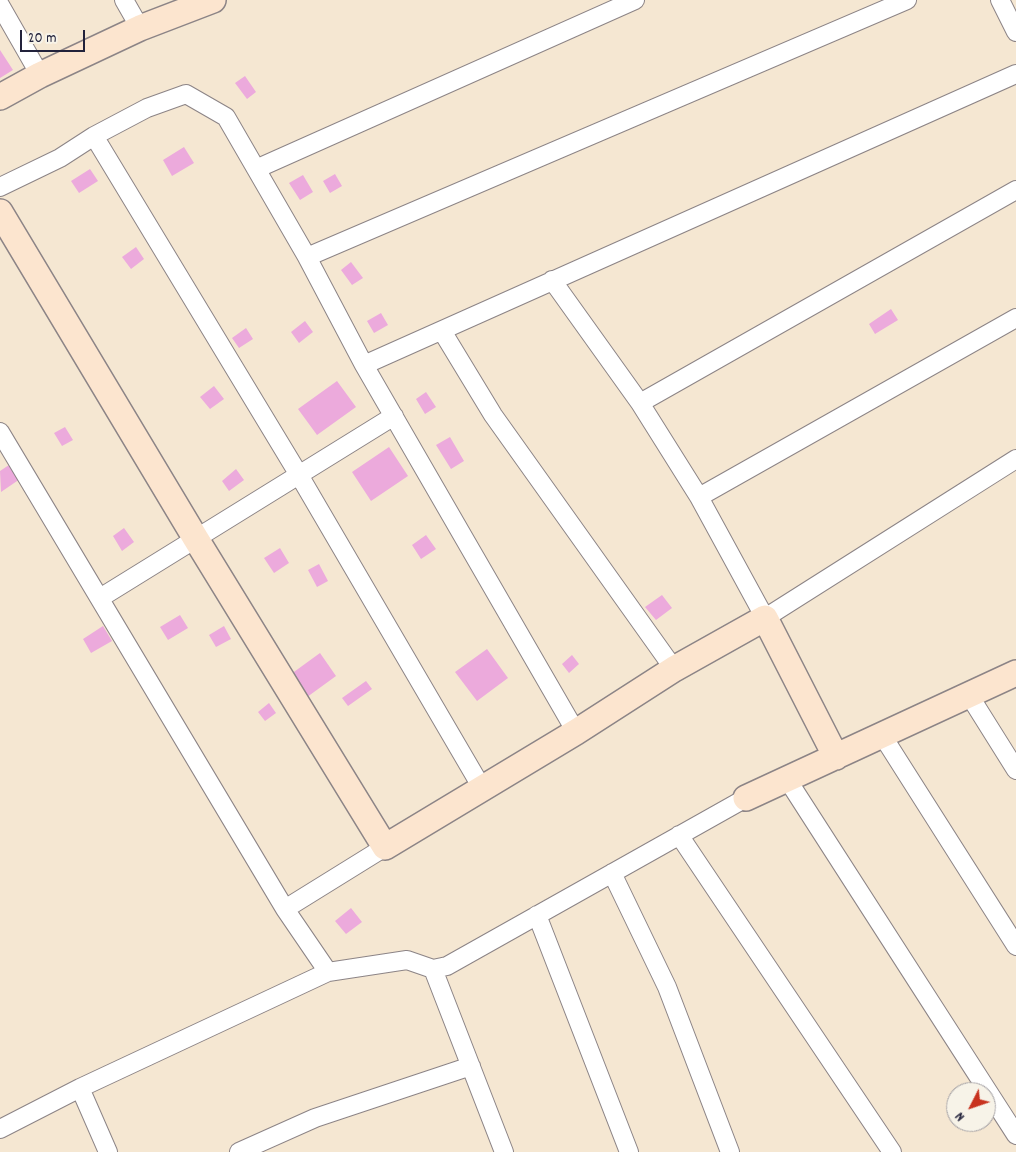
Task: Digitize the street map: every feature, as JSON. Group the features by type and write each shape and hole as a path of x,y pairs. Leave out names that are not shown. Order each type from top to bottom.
{"street":[{"path":"124,0 140,28"},
{"path":"0,97 40,75 140,28 213,0"},
{"path":"256,168 635,0"},
{"path":"307,258 907,0"},
{"path":"1000,0 1016,32"},
{"path":"0,5 40,75"},
{"path":"364,365 1016,74"},
{"path":"0,187 60,158 94,136 147,108 186,94 226,117 307,258 364,365 576,732"},
{"path":"94,136 299,475 482,788"},
{"path":"640,403 1016,190"},
{"path":"0,212 196,539 385,847"},
{"path":"552,280 640,403 699,497 765,618 836,757"},
{"path":"699,497 1016,318"},
{"path":"442,330 493,415 674,669"},
{"path":"100,598 394,416"},
{"path":"0,432 285,909 328,972"},
{"path":"285,909 576,732 674,669 765,618 1016,459"},
{"path":"0,1129 80,1088 328,972 407,960 432,969 447,966 746,798 1016,673"},
{"path":"968,695 1016,770"},
{"path":"882,735 1016,946"},
{"path":"787,779 1016,1135"},
{"path":"679,835 892,1152"},
{"path":"612,873 667,987 730,1152"},
{"path":"538,915 629,1152"},
{"path":"432,969 504,1152"},
{"path":"239,1152 315,1118 471,1066"},
{"path":"80,1088 108,1152"}],"building":[{"path":"0,50 13,70 0,78"},
{"path":"245,76 256,92 247,99 235,83"},
{"path":"184,147 194,163 172,176 163,160"},
{"path":"90,169 98,181 79,193 71,181"},
{"path":"335,174 342,186 330,193 323,181"},
{"path":"303,175 313,192 300,200 289,183"},
{"path":"136,247 144,259 131,269 122,257"},
{"path":"351,262 363,278 352,285 341,270"},
{"path":"891,309 898,320 875,334 869,324"},
{"path":"381,313 388,325 374,333 367,321"},
{"path":"305,321 313,332 299,343 291,332"},
{"path":"246,328 253,339 239,348 232,338"},
{"path":"337,381 356,407 317,435 298,409"},
{"path":"214,386 224,399 210,409 200,397"},
{"path":"426,392 436,407 425,414 416,399"},
{"path":"65,427 73,440 62,446 54,433"},
{"path":"450,437 464,461 451,469 436,445"},
{"path":"389,447 408,476 371,501 352,472"},
{"path":"9,465 20,479 1,492 0,471"},
{"path":"236,469 244,480 229,491 222,481"},
{"path":"124,528 134,542 122,551 113,536"},
{"path":"426,535 436,549 421,559 412,545"},
{"path":"280,548 289,563 274,573 264,558"},
{"path":"319,564 328,581 317,587 308,570"},
{"path":"662,595 672,608 656,620 645,607"},
{"path":"180,615 188,628 168,640 160,627"},
{"path":"103,626 112,641 91,653 83,639"},
{"path":"224,626 231,639 216,647 209,635"},
{"path":"487,649 508,678 477,701 455,672"},
{"path":"320,653 336,676 303,700 287,677"},
{"path":"572,655 579,664 569,673 562,664"},
{"path":"366,681 372,689 348,706 342,698"},
{"path":"269,703 276,713 265,721 258,712"},
{"path":"351,908 362,922 346,934 335,921"}]}
